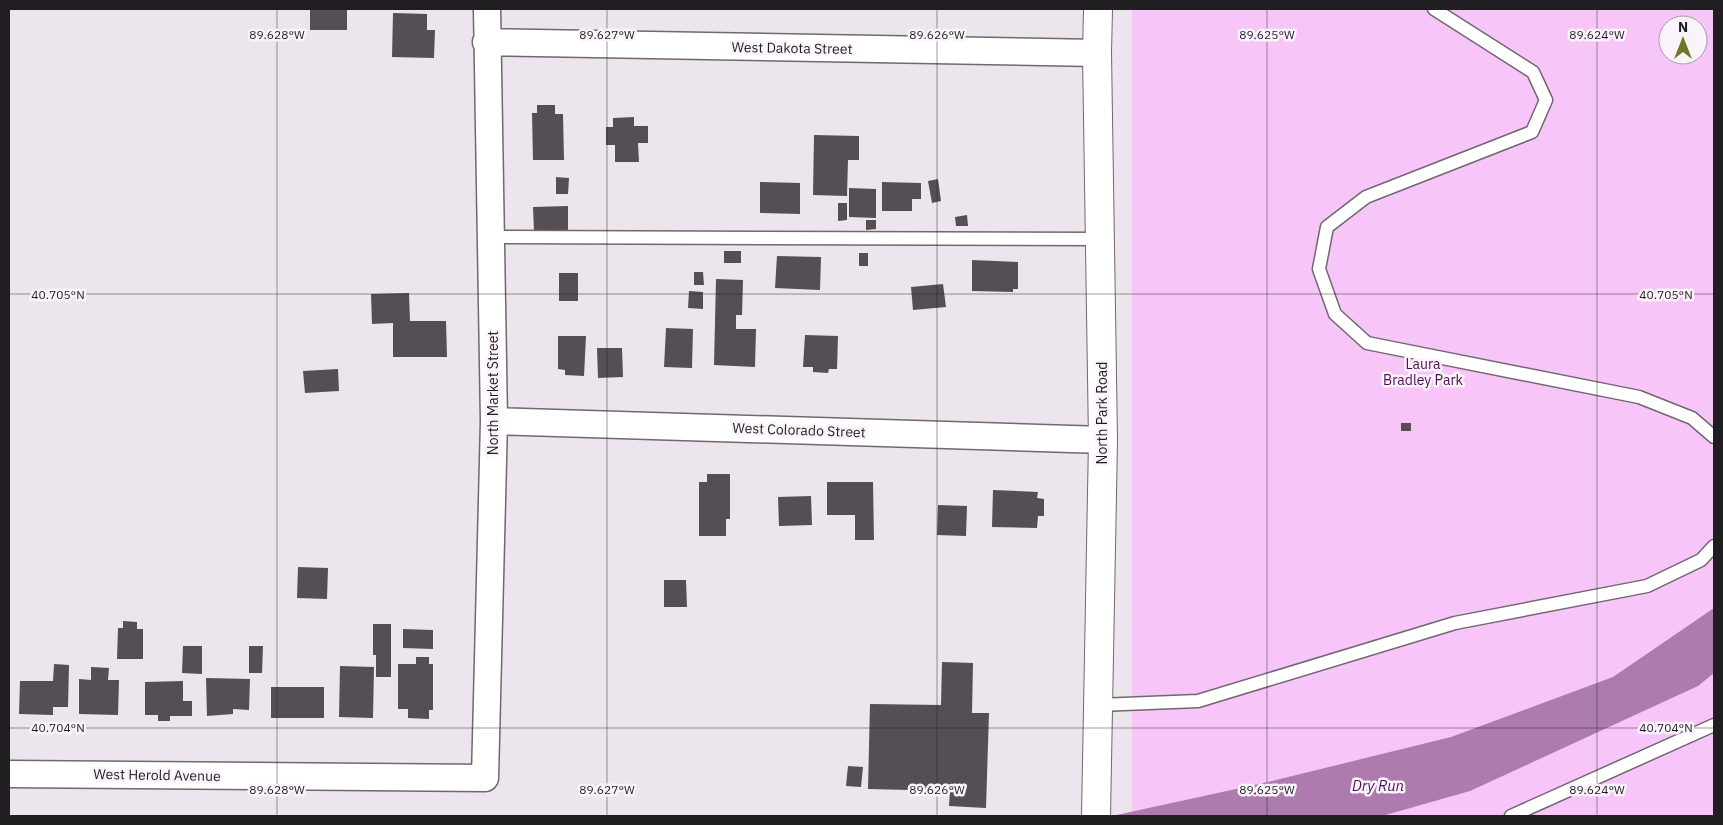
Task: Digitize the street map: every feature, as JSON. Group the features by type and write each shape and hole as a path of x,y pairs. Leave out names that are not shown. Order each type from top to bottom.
{"street":[{"name":"North Market Street","path":"484,778 494,421 486,42 487,9"},
{"name":"North Park Road","path":"1096,808 1104,440 1097,53 1098,9"},
{"name":"West Dakota Street","path":"486,42 1097,53"},
{"name":"West Colorado Street","path":"494,421 1104,440"},
{"name":"West Herold Avenue","path":"9,774 484,778"}],"lane":[{"path":"1434,9 1533,72 1546,100 1532,132 1366,197 1327,227 1319,269 1335,314 1367,343 1639,396 1692,418 1714,437"},
{"path":"490,237 1100,239"},
{"path":"1098,705 1198,701 1455,623 1647,586 1701,560 1714,546"},
{"path":"1512,816 1714,725"}],"green space":[{"name":"Laura Bradley Park","path":"1132,9 1714,9 1714,816 1132,816"}],"water":[{"name":"Dry Run","path":"1714,608 1714,673 1698,686 1470,791 1382,816 1112,816 1268,782 1451,737 1613,677"}],"building":[{"path":"310,9 347,9 347,30 310,30"},
{"path":"393,13 427,14 427,30 435,30 434,58 392,57"},
{"path":"537,105 555,105 555,114 563,114 564,160 533,160 532,113 537,113"},
{"path":"634,117 634,126 648,126 648,143 638,143 639,162 615,162 615,145 606,145 606,127 613,127 613,118"},
{"path":"814,135 859,136 859,160 848,160 847,196 813,195"},
{"path":"556,177 569,178 568,194 556,194"},
{"path":"938,179 941,201 932,203 928,181"},
{"path":"760,182 800,183 800,214 760,213"},
{"path":"882,182 921,183 921,199 912,199 912,211 882,211"},
{"path":"849,188 876,189 876,218 849,217"},
{"path":"838,203 847,203 847,220 838,221"},
{"path":"568,206 568,230 534,231 533,207"},
{"path":"967,215 968,226 956,226 955,217"},
{"path":"866,220 876,220 876,229 866,230"},
{"path":"724,251 741,251 741,263 724,263"},
{"path":"859,253 868,253 868,266 859,266"},
{"path":"777,256 821,257 820,290 775,288"},
{"path":"972,260 1018,262 1018,289 1013,289 1013,292 972,291"},
{"path":"694,272 703,272 704,285 694,285"},
{"path":"559,273 578,273 578,301 559,301"},
{"path":"716,279 743,280 742,315 736,315 736,329 756,329 755,367 714,365"},
{"path":"943,284 946,307 913,310 911,287"},
{"path":"689,291 703,292 703,309 688,308"},
{"path":"409,293 410,321 446,321 447,357 393,357 393,323 372,324 371,294"},
{"path":"666,328 693,329 692,368 664,367"},
{"path":"805,335 838,336 837,369 829,369 828,373 813,372 813,367 803,367"},
{"path":"558,336 586,336 584,376 565,375 565,370 558,369"},
{"path":"597,348 622,348 623,377 598,378"},
{"path":"338,369 339,391 305,393 303,371"},
{"path":"1401,423 1411,423 1411,431 1401,431"},
{"path":"707,474 730,474 730,519 726,519 726,536 699,536 699,482 707,482"},
{"path":"827,482 873,482 874,540 855,540 855,515 827,515"},
{"path":"993,490 1038,492 1037,498 1044,499 1044,516 1038,516 1037,528 992,527"},
{"path":"811,496 812,525 779,526 778,497"},
{"path":"938,505 967,506 966,536 937,535"},
{"path":"298,567 328,568 327,599 297,598"},
{"path":"664,580 686,580 687,607 664,607"},
{"path":"123,621 137,622 137,629 143,629 143,659 117,659 118,628 123,628"},
{"path":"373,624 391,624 391,677 376,677 376,655 373,655"},
{"path":"403,629 433,630 433,649 403,648"},
{"path":"183,646 202,646 202,674 182,673"},
{"path":"249,646 263,646 262,673 249,673"},
{"path":"416,657 429,657 429,664 433,664 433,710 429,710 429,719 408,718 408,709 398,709 398,664 416,664"},
{"path":"942,662 973,663 972,713 989,713 986,808 949,806 950,791 868,789 870,704 941,705"},
{"path":"54,664 69,665 68,707 53,707 53,715 19,714 20,681 53,681"},
{"path":"340,666 374,667 373,718 339,717"},
{"path":"91,667 109,668 108,680 119,680 118,715 79,714 79,679 91,680"},
{"path":"206,678 250,679 249,710 233,709 233,714 207,716"},
{"path":"183,681 183,701 192,701 192,716 170,716 170,721 158,721 158,715 145,715 145,682"},
{"path":"271,687 324,687 324,718 271,718"},
{"path":"848,766 863,767 861,787 846,786"}]}
